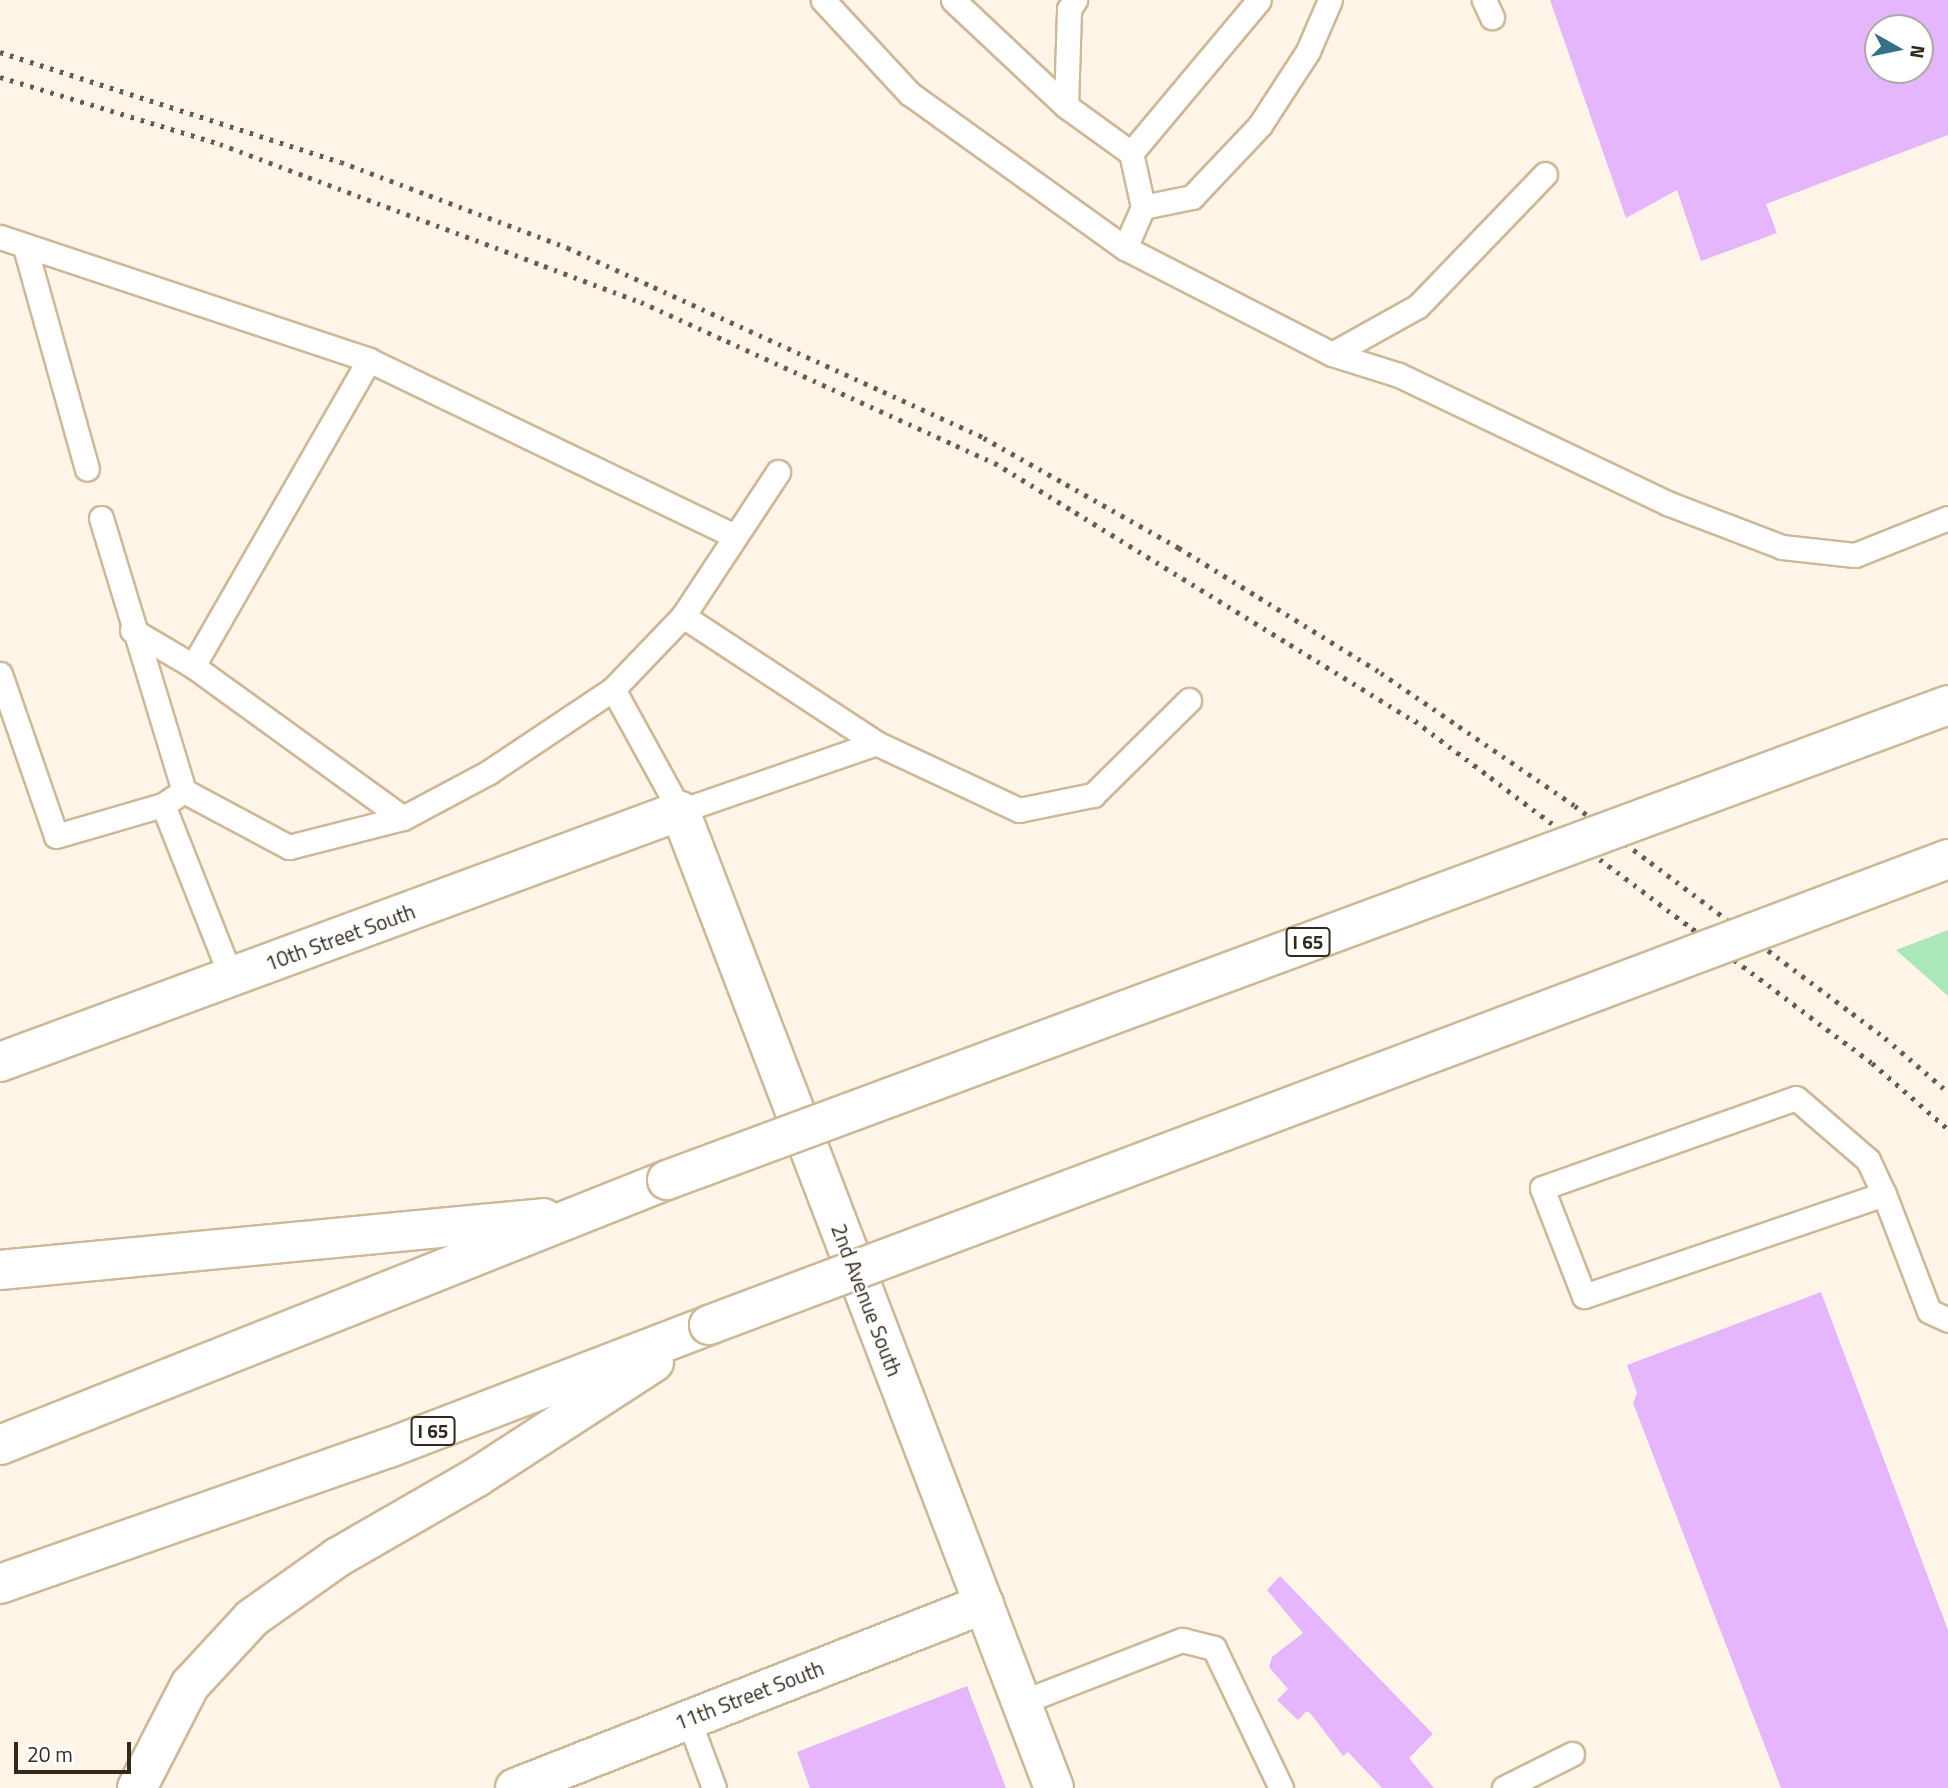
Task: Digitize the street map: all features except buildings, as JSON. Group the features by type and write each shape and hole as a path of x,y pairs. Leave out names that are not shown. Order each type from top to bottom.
{"main road":[{"name":"I 65","path":"0,1444 587,1214 667,1180 1948,705"},
{"name":"10th Street South","path":"0,1062 680,811"},
{"name":"2nd Avenue South","path":"680,811 1055,1788"},
{"name":"I 65","path":"0,1584 389,1448 1948,859"},
{"path":"0,1270 587,1214"},
{"path":"137,1788 190,1685 252,1618 338,1557 477,1477 709,1325"},
{"name":"11th Street South","path":"515,1788 984,1604"}],"lane":[{"path":"823,0 909,93 1125,248 1332,354 1399,375 1667,503 1782,547 1855,555 1948,518"},
{"path":"953,0 1066,106 1131,153 1143,207 1125,248"},
{"path":"1066,106 1069,9 1075,0"},
{"path":"1131,153 1259,0"},
{"path":"1143,207 1192,197 1260,125 1308,51 1330,0"},
{"path":"1332,354 1418,306 1545,174"},
{"path":"0,237 369,360 735,536"},
{"path":"25,247 87,468"},
{"path":"193,666 369,360"},
{"path":"101,518 132,630 184,791 289,846 403,818 489,772 613,690 683,616 778,472"},
{"path":"683,616 876,743 1018,810 1093,795 1189,700"},
{"path":"132,630 193,666 403,818"},
{"path":"0,674 56,836 163,805 184,791"},
{"path":"613,690 680,811 876,743"},
{"path":"163,805 231,977"},
{"path":"1884,1194 1584,1296 1542,1188 1796,1098 1868,1160 1884,1194 1928,1311 1948,1320"},
{"path":"1022,1702 1182,1640 1214,1648 1281,1788"},
{"path":"688,1718 714,1788"},
{"path":"1504,1788 1572,1754"}],"green space":[{"path":"1948,930 1948,996 1896,950"}],"railway":[{"path":"0,52 341,162 568,248 984,438 1179,548 1381,673 1575,806 1885,1038 1948,1092"},
{"path":"0,77 220,144 641,302 995,463 1415,721 1872,1063 1948,1129"}]}
